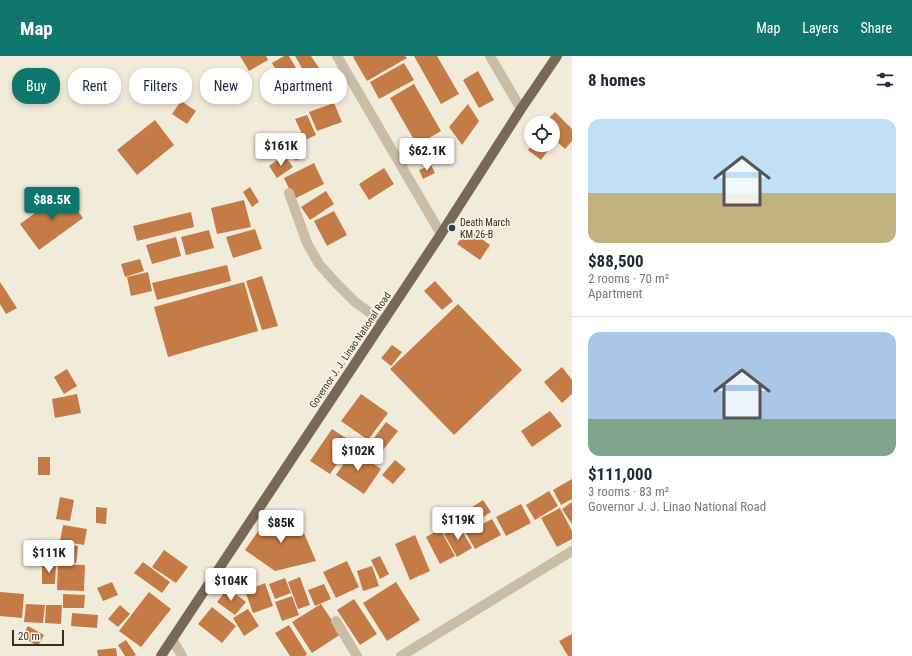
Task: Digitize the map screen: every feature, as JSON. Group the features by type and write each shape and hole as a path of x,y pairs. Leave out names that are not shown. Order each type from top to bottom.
{"main road":[{"name":"Governor J. J. Linao National Road","path":"161,656 384,322 521,109 557,56"}],"street":[{"path":"337,56 442,234"},
{"path":"490,56 521,109"},
{"path":"289,193 307,243 319,264 355,302 384,322"},
{"path":"401,656 572,551"},
{"path":"336,621 357,656"},
{"path":"172,639 182,656"}],"building":[{"path":"240,56 266,56 268,60 252,69 252,68 247,68"},
{"path":"284,56 289,56 296,68 275,68 272,63"},
{"path":"295,56 311,56 319,68 302,68"},
{"path":"405,56 407,58 367,81 353,57"},
{"path":"414,56 437,56 459,94 441,104"},
{"path":"404,63 414,80 379,99 370,82"},
{"path":"478,71 494,100 479,108 463,80"},
{"path":"414,84 441,131 417,145 390,98"},
{"path":"179,104 186,104 196,111 187,124 172,114"},
{"path":"334,104 342,122 317,131 309,112"},
{"path":"468,104 479,121 462,145 449,127"},
{"path":"555,112 559,116 551,116"},
{"path":"307,115 316,135 305,140 295,119"},
{"path":"560,117 572,129 572,141 565,149 560,144"},
{"path":"155,120 174,145 137,175 117,150"},
{"path":"296,140 306,153 296,161 285,148"},
{"path":"531,152 547,152 541,160"},
{"path":"284,155 293,167 277,178 269,166"},
{"path":"314,163 324,184 294,199 284,178"},
{"path":"431,165 435,173 423,179 419,170"},
{"path":"384,168 394,184 369,200 359,184"},
{"path":"250,187 259,202 252,207 243,192"},
{"path":"326,191 334,204 310,220 301,207"},
{"path":"64,192 83,218 39,250 20,224"},
{"path":"244,200 251,227 217,234 211,208"},
{"path":"334,211 347,235 327,246 314,221"},
{"path":"191,212 194,227 137,241 133,226"},
{"path":"255,229 262,249 233,258 226,237"},
{"path":"468,229 490,245 480,260 457,244"},
{"path":"209,230 214,248 186,255 181,237"},
{"path":"176,237 181,256 152,264 146,245"},
{"path":"140,259 144,271 125,277 121,264"},
{"path":"227,265 231,281 157,300 152,283"},
{"path":"148,272 152,291 131,296 127,277"},
{"path":"262,276 278,326 262,330 246,281"},
{"path":"435,281 453,301 442,310 424,291"},
{"path":"0,282 17,308 6,314 0,304"},
{"path":"244,282 258,331 168,357 154,307"},
{"path":"458,304 522,370 454,435 390,369"},
{"path":"392,345 402,352 391,366 381,358"},
{"path":"562,367 572,380 572,394 562,403 544,382"},
{"path":"67,369 77,386 64,394 54,377"},
{"path":"77,394 81,413 55,418 52,399"},
{"path":"361,394 388,413 368,440 341,421"},
{"path":"550,411 562,426 532,447 521,431"},
{"path":"386,422 398,431 383,450 371,442"},
{"path":"332,429 352,442 330,474 310,461"},
{"path":"353,450 381,469 364,494 336,475"},
{"path":"38,457 50,457 50,475 38,475"},
{"path":"395,460 406,469 393,484 382,475"},
{"path":"572,479 572,499 561,505 553,490"},
{"path":"549,491 558,506 535,520 526,505"},
{"path":"60,497 74,500 70,521 56,519"},
{"path":"483,500 491,512 471,525 463,513"},
{"path":"572,502 572,524 562,509"},
{"path":"521,504 531,523 506,536 496,517"},
{"path":"96,507 107,508 106,524 96,523"},
{"path":"560,508 572,531 572,539 557,547 541,518"},
{"path":"273,510 303,531 316,561 275,571 245,550"},
{"path":"492,519 501,535 475,549 466,533"},
{"path":"63,525 87,529 84,545 60,541"},
{"path":"459,526 472,548 457,557 444,534"},
{"path":"440,529 455,556 440,564 426,537"},
{"path":"415,535 430,571 410,580 395,544"},
{"path":"56,543 78,546 76,563 54,560"},
{"path":"164,550 188,567 176,583 152,567"},
{"path":"380,556 389,574 380,579 371,560"},
{"path":"347,561 359,587 336,598 323,572"},
{"path":"143,562 170,582 162,593 134,573"},
{"path":"58,564 85,565 84,591 57,590"},
{"path":"42,565 56,565 55,584 42,584"},
{"path":"372,566 379,586 363,591 357,571"},
{"path":"300,577 310,605 298,609 288,582"},
{"path":"285,578 291,593 275,599 269,584"},
{"path":"112,582 118,595 103,601 97,588"},
{"path":"396,582 420,620 387,641 363,603"},
{"path":"265,583 273,606 253,613 245,591"},
{"path":"324,584 331,599 315,606 308,590"},
{"path":"228,588 246,602 235,615 217,602"},
{"path":"0,592 24,594 22,618 0,616"},
{"path":"149,592 171,609 141,647 119,631"},
{"path":"63,594 85,595 84,608 63,608"},
{"path":"292,596 299,615 282,621 275,602"},
{"path":"354,599 377,634 360,645 337,610"},
{"path":"26,604 45,605 43,623 24,622"},
{"path":"321,604 341,634 312,653 292,622"},
{"path":"46,605 62,605 61,624 45,623"},
{"path":"120,605 130,614 118,627 108,619"},
{"path":"212,607 236,626 222,643 198,624"},
{"path":"248,609 259,626 244,636 233,618"},
{"path":"72,613 98,615 97,628 71,626"},
{"path":"289,625 307,654 305,656 290,656 275,633"},
{"path":"28,626 44,635 38,646 22,637"},
{"path":"572,634 572,656 568,656 559,641"},
{"path":"126,640 136,655 125,656 118,645"},
{"path":"116,648 117,656 98,656 97,650"}],"place":[{"name":"Death March KM 26-B","path":"452,228"}]}
